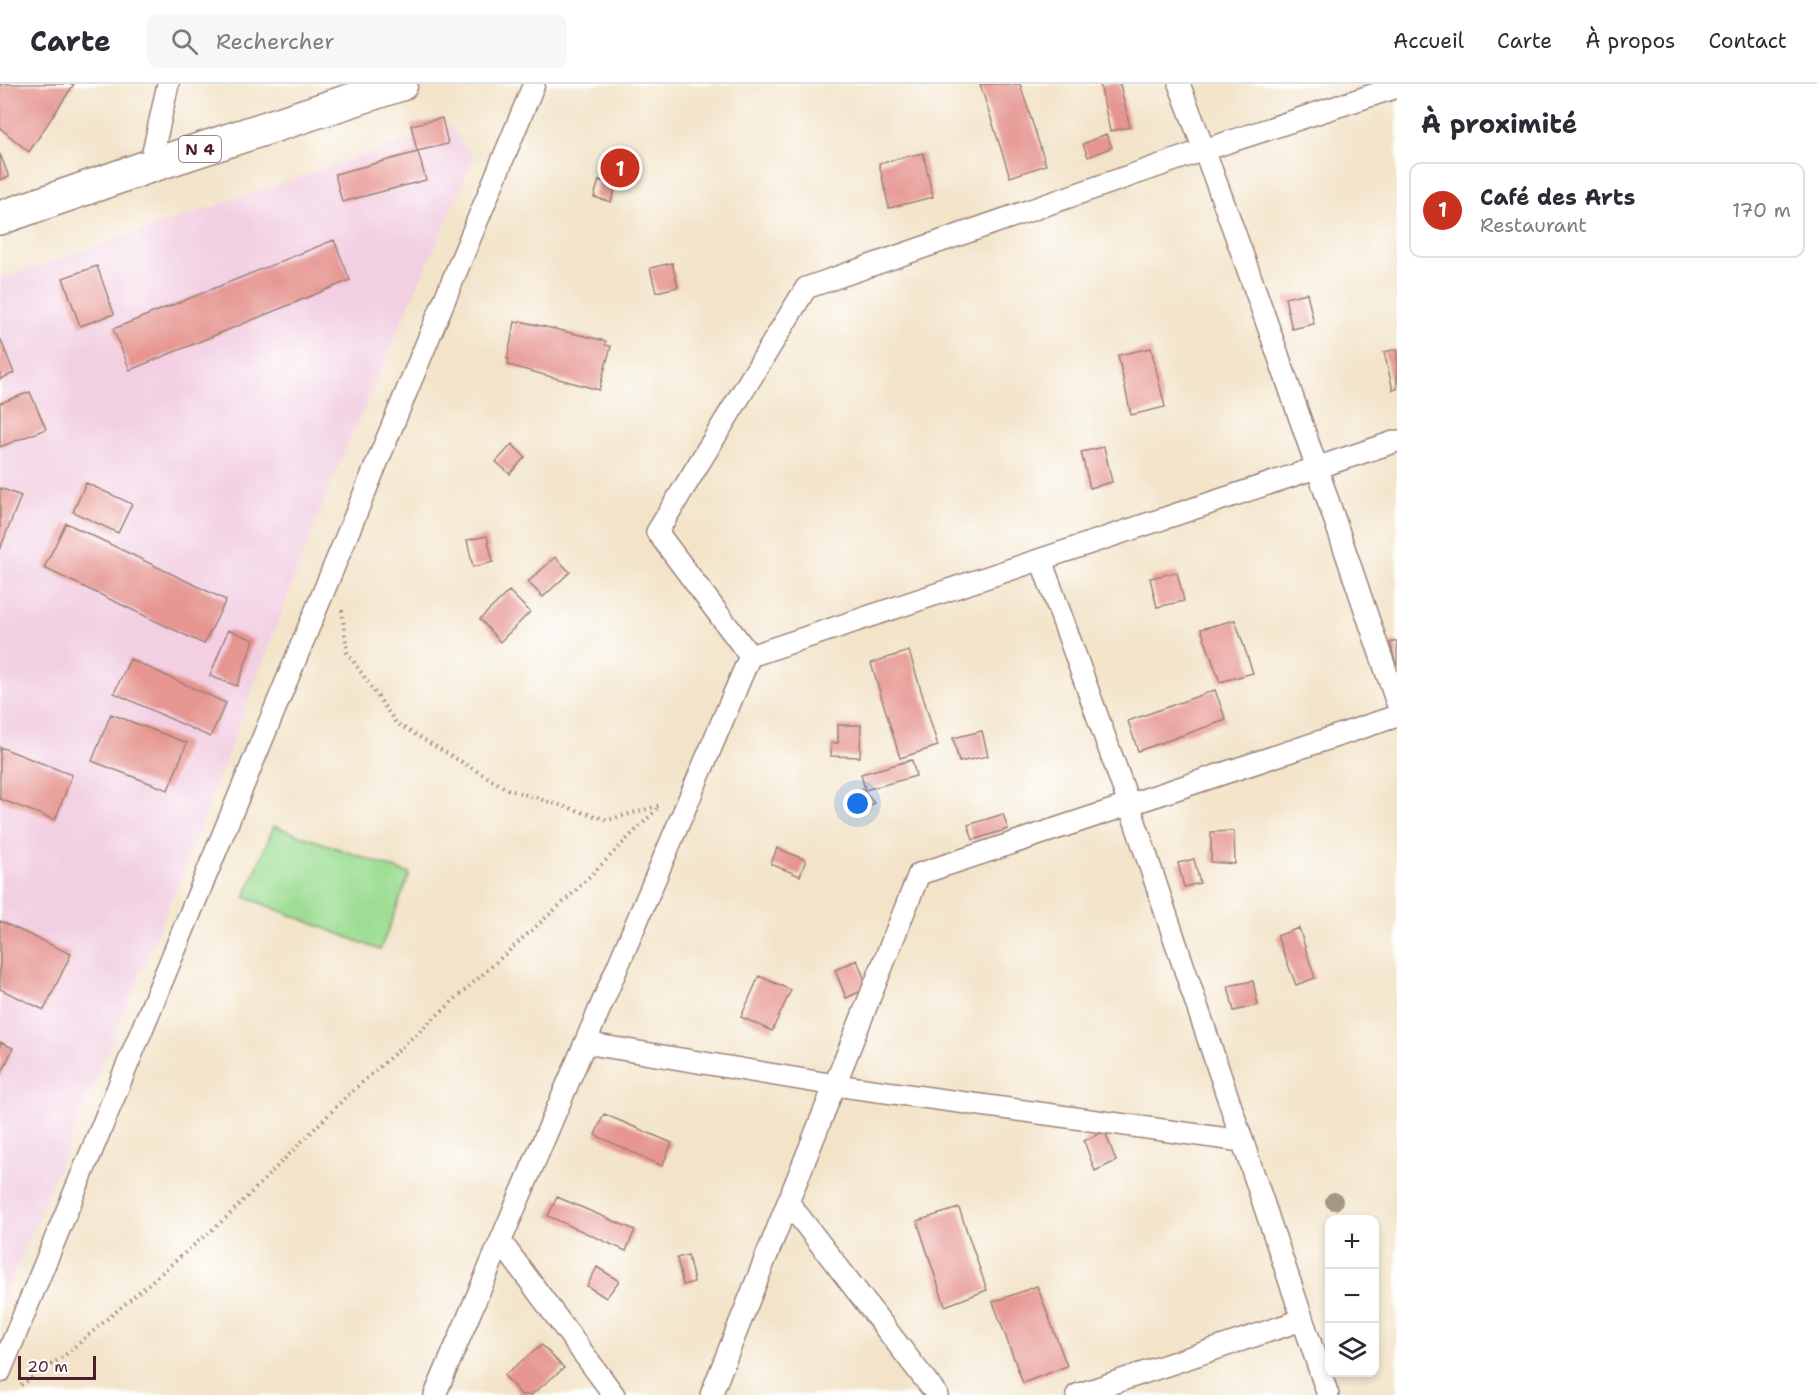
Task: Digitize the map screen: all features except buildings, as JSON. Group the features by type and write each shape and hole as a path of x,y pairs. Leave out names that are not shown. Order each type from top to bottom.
{"highway":[{"name":"N 4","path":"0,218 150,165 401,84"}],"street":[{"path":"150,165 168,84"},
{"path":"0,1372 534,84"},
{"path":"1179,84 1317,468 1397,703"},
{"path":"750,656 657,532 806,288 1204,150 1397,87"},
{"path":"435,1395 750,656 1397,441"},
{"path":"1041,560 1129,804 1328,1395"},
{"path":"711,1395 919,874 1397,716"},
{"path":"585,1043 835,1085 1242,1141"},
{"path":"788,1202 937,1395"},
{"path":"501,1242 614,1395"},
{"path":"1077,1395 1302,1320"}],"path":[{"path":"16,1389 64,1356 227,1217 347,1096 569,897 662,805 608,820 507,789 396,723 347,652 342,605"}],"shaded area":[{"path":"450,126 474,158 328,490 181,877 0,1306 0,279"}],"green space":[{"path":"274,826 410,874 380,950 245,897"}],"place":[{"name":"Café des Arts","path":"620,168"}]}
